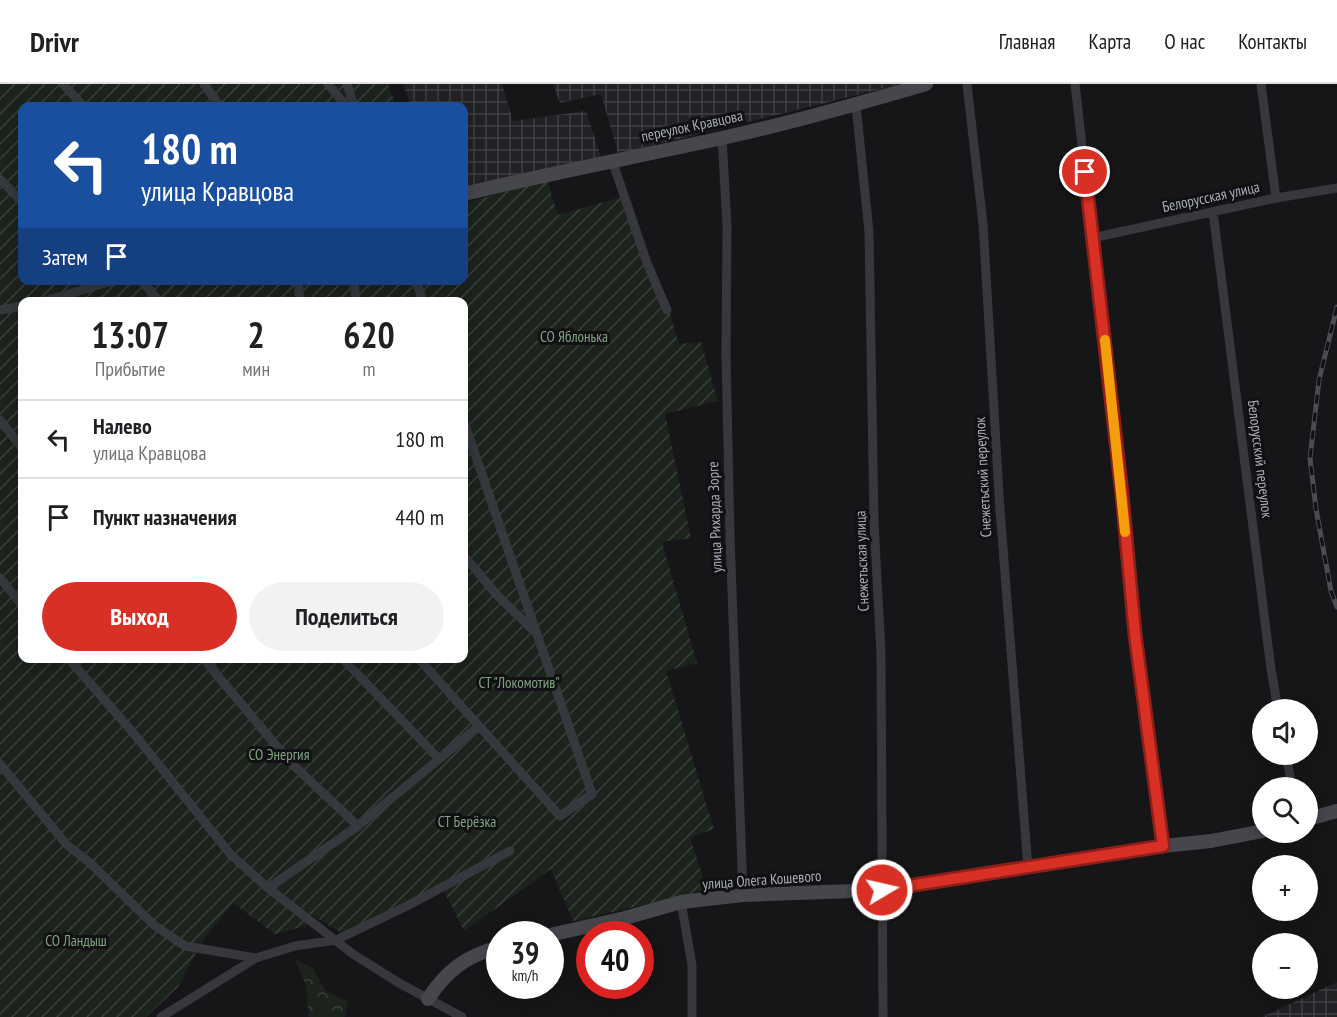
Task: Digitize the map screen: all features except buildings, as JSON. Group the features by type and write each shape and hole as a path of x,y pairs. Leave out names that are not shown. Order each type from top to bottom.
{"street":[{"path":"63,84 79,102"},
{"path":"204,84 217,102"},
{"path":"328,84 343,102"},
{"path":"347,84 353,102"},
{"name":"переулок Кравцова","path":"468,193 612,160 722,138 856,105 926,84"},
{"name":"Снежетьский переулок","path":"967,84 983,224 1000,510 1028,868"},
{"path":"1075,84 1122,494 1135,634 1163,846"},
{"path":"1261,84 1276,198"},
{"name":"Снежетьская улица","path":"856,105 869,231 874,522 881,653 883,1017"},
{"name":"улица Рихарда Зорге","path":"722,138 728,226 726,355 730,536 743,895"},
{"path":"612,160 644,254 667,310"},
{"path":"0,178 18,198"},
{"name":"Белорусская улица","path":"1092,238 1276,198 1337,188"},
{"name":"Белорусский переулок","path":"1213,212 1276,699"},
{"path":"56,297 89,285"},
{"path":"145,285 156,297"},
{"path":"0,310 18,307"},
{"path":"0,420 18,442"},
{"path":"422,663 560,816 591,794 468,434"},
{"path":"468,561 498,596 534,632"},
{"path":"0,578 18,600"},
{"path":"72,663 135,735 231,855 268,888 353,954 462,1017"},
{"path":"207,663 289,761 358,826"},
{"path":"347,663 439,759"},
{"path":"268,888 358,826 479,726"},
{"path":"0,764 67,845 89,862 154,924 185,946 256,958"},
{"path":"1318,816 1337,811"},
{"name":"улица Олега Кошевого","path":"564,932 626,918 681,902 743,895 882,890 1252,833"},
{"path":"161,1017 256,958 295,946 336,940 407,906 510,851"},
{"path":"681,902 692,964 692,1017"},
{"path":"428,999 438,983 454,968 479,952 486,950"}],"shaded area":[{"path":"403,84 502,84 513,121 586,111 602,160 468,190 468,102 410,102"},
{"path":"553,84 902,84 618,154 601,94 560,103"},
{"path":"1337,982 1337,1017 1262,1017 1301,999 1318,999 1318,991"}],"green space":[{"path":"0,84 388,84 395,102 18,102 18,285 468,285 468,202 547,180 558,215 625,196 669,310 679,344 701,342 718,401 665,414 691,538 662,542 697,663 666,671 714,829 690,838 707,890 573,921 551,869 464,931 444,891 342,933 312,915 306,926 275,934 233,903 203,940 178,987 146,1017 0,1017"},
{"path":"295,960 312,967 325,990 348,1002 345,1017 309,1017 306,986"}],"railway":[{"path":"1337,307 1319,380 1310,458 1316,509 1331,591 1337,607"}],"slow traffic":[{"path":"1105,340 1125,532"}],"route":[{"path":"882,890 1163,846 1135,634 1122,494 1085,172"}],"park label":[{"name":"СО Яблонька","path":"574,337"},
{"name":"СТ \"Локомотив\"","path":"519,683"},
{"name":"СО Энергия","path":"279,755"},
{"name":"СТ Берёзка","path":"467,822"},
{"name":"СО Ландыш","path":"76,941"}]}
